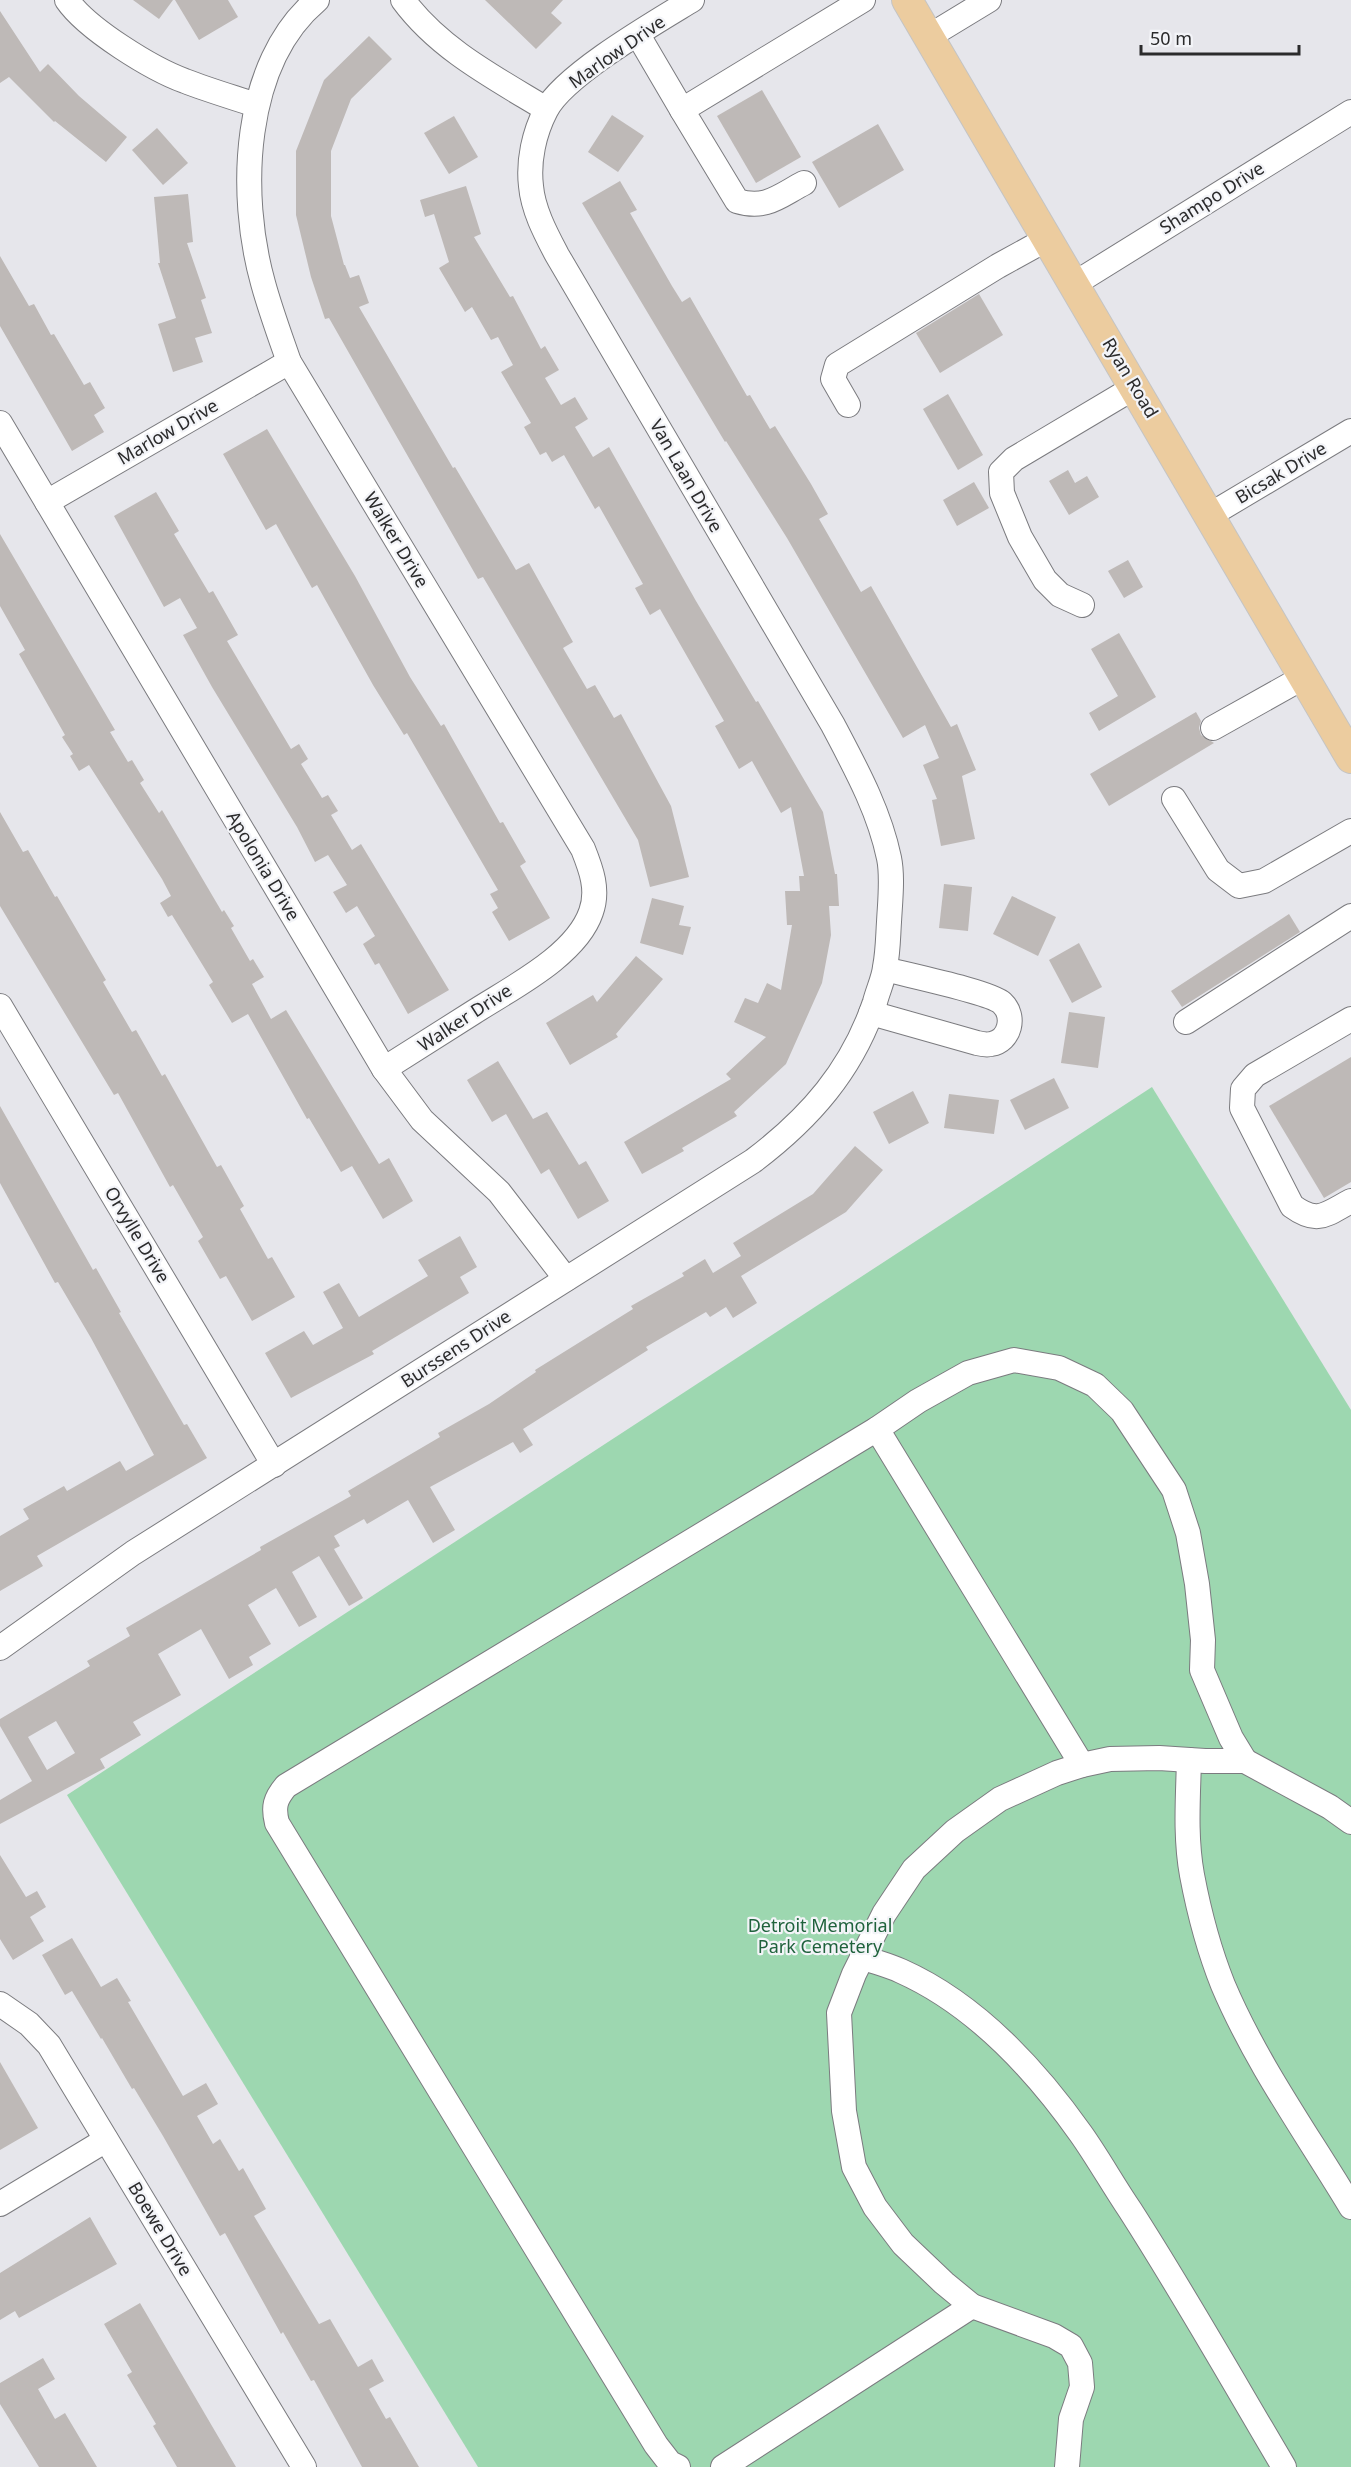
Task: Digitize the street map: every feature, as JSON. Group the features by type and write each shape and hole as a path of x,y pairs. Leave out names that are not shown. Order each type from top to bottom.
{"main road":[{"name":"Ryan Road","path":"907,0 1351,758"}],"street":[{"path":"67,0 94,28 133,54 182,81 256,105 267,69 280,44 300,15 317,0"},
{"path":"403,0 412,13 473,65 546,109"},
{"path":"682,110 863,0"},
{"path":"928,38 989,0"},
{"name":"Marlow Drive","path":"546,109 576,78 606,55 686,2"},
{"path":"638,35 737,201 753,206 768,202 804,183"},
{"name":"Walker Drive","path":"256,105 249,185 253,230 262,281 289,362 583,849 593,876 594,896 591,912 578,935 562,951 539,970 384,1069"},
{"name":"Van Laan Drive","path":"546,109 531,157 531,188 547,236 833,725 864,784 890,860 890,910 885,969 871,1013"},
{"name":"Shampo Drive","path":"1074,284 1351,112"},
{"path":"848,405 833,379 837,365 998,266 1047,239"},
{"name":"Marlow Drive","path":"47,502 289,362"},
{"path":"1082,605 1060,595 1045,580 1020,537 1002,492 1001,472 1014,459 1135,387"},
{"name":"Apolonia Drive","path":"0,423 384,1069 422,1120 499,1192 566,1279"},
{"name":"Bicsak Drive","path":"1210,515 1351,431"},
{"path":"1213,728 1304,677"},
{"path":"1174,799 1218,870 1239,886 1264,881 1351,831"},
{"path":"1186,1022 1351,916"},
{"path":"871,1013 977,1043 991,1044 1002,1039 1009,1029 1010,1020 1001,1002 966,990 885,969"},
{"name":"Orvylle Drive","path":"0,1006 274,1465"},
{"name":"Burssens Drive","path":"0,1648 133,1552 753,1161 785,1137 817,1105 848,1062 871,1013"},
{"path":"1351,1019 1255,1075 1242,1089 1242,1108 1292,1206 1305,1215 1321,1217 1351,1201"},
{"path":"678,2467 670,2463 656,2445 277,1823 274,1811 276,1797 286,1786 877,1429 918,1401 968,1373 1014,1360 1059,1368 1095,1385 1122,1411 1174,1490 1188,1533 1197,1584 1203,1640 1202,1670 1231,1738 1245,1761"},
{"path":"877,1429 1082,1765"},
{"path":"1067,2467 1071,2419 1082,2387 1080,2362 1071,2346 1054,2336 972,2306 903,2244 875,2207 854,2167 844,2110 839,2013 862,1957 884,1914 914,1869 955,1831 1000,1799 1057,1773 1082,1765 1110,1760 1159,1758 1245,1761 1330,1807 1351,1822"},
{"path":"1189,1760 1187,1819 1191,1872 1204,1928 1223,1984 1276,2085 1351,2207"},
{"path":"862,1957 901,1971 936,1990 973,2016 1013,2051 1049,2091 1082,2134 1149,2240 1284,2467"},
{"name":"Boewe Drive","path":"0,2004 29,2024 49,2045 304,2467"},
{"path":"0,2204 106,2140"},
{"path":"723,2467 972,2306"}],"green space":[{"name":"Detroit Memorial Park Cemetery","path":"1152,1087 1351,1410 1351,2467 478,2467 67,1795"}],"building":[{"path":"133,0 173,0 159,19"},
{"path":"175,0 228,0 238,17 199,40"},
{"path":"485,0 563,0 551,13 562,23 536,49"},
{"path":"0,11 40,72 48,64 79,96 127,137 106,162 54,122 9,77 0,83"},
{"path":"369,36 392,59 351,99 331,151 331,216 344,265 350,278 359,275 369,303 359,307 453,468 455,467 516,570 529,563 573,642 563,648 587,689 595,685 614,718 621,714 671,806 689,877 650,887 638,840 483,577 478,579 329,318 325,319 311,277 296,215 296,151 324,80"},
{"path":"762,90 801,157 756,183 717,116"},
{"path":"612,115 644,136 618,172 588,152"},
{"path":"454,116 478,157 449,174 424,133"},
{"path":"878,124 904,170 839,208 812,162"},
{"path":"157,128 188,163 163,185 132,150"},
{"path":"620,181 637,210 630,213 682,302 690,297 747,396 750,395 770,429 775,426 811,484 828,514 819,519 861,592 871,586 951,727 957,724 976,770 962,776 975,839 941,846 932,800 937,799 923,765 939,758 925,725 903,738 787,538 725,442 582,203"},
{"path":"466,186 481,234 474,237 510,297 513,296 541,349 545,346 559,370 545,378 561,405 575,397 588,419 575,427 593,457 609,447 696,601 823,812 835,874 837,874 839,906 829,906 831,935 822,983 786,1064 734,1112 737,1116 682,1148 684,1151 642,1174 624,1142 731,1079 726,1074 766,1037 734,1022 745,998 758,1003 767,983 781,990 792,925 787,925 785,891 800,891 799,876 804,876 791,807 781,813 752,761 739,769 715,726 724,721 660,609 650,615 635,588 643,584 599,506 595,509 564,455 552,462 546,452 540,455 524,427 531,423 501,372 513,365 498,337 491,340 472,307 465,312 439,268 449,262 434,214 425,217 420,200"},
{"path":"188,194 193,242 187,243 206,298 201,300 212,333 195,338 203,362 173,372 158,324 176,318 158,263 160,263 154,197"},
{"path":"0,256 29,306 34,304 51,335 54,334 84,385 90,382 105,408 94,415 104,432 72,451 0,326"},
{"path":"979,294 1003,335 940,373 916,333"},
{"path":"948,394 983,455 958,470 923,409"},
{"path":"267,429 355,576 410,677 441,726 444,724 500,823 503,822 526,862 520,866 550,918 509,941 492,912 498,908 490,894 498,890 407,733 404,735 373,685 317,585 312,588 276,524 266,530 223,454"},
{"path":"1068,470 1075,483 1087,476 1099,497 1069,515 1049,481"},
{"path":"974,482 989,508 957,526 943,500"},
{"path":"156,492 179,531 174,534 209,593 213,591 238,635 227,641 291,749 299,744 308,759 301,764 322,798 328,795 338,811 331,815 352,850 361,844 449,990 408,1014 379,963 375,965 363,944 375,936 357,906 346,913 333,892 347,885 328,855 315,862 297,827 183,635 197,628 180,598 164,607 114,516"},
{"path":"0,534 115,730 110,732 128,762 132,760 144,780 140,783 159,813 162,810 222,912 224,910 234,926 231,928 250,961 253,959 264,977 252,984 271,1019 286,1010 379,1164 389,1158 413,1201 383,1219 352,1166 341,1172 309,1118 307,1119 248,1014 232,1023 209,985 213,982 172,915 168,917 160,903 171,896 162,879 89,765 79,771 70,756 73,754 62,737 65,735 19,654 25,650 0,606"},
{"path":"1128,560 1143,587 1124,598 1108,571"},
{"path":"1119,633 1156,697 1099,731 1089,713 1118,696 1091,649"},
{"path":"1196,712 1201,721 1199,728 1201,735 1214,743 1109,806 1090,774"},
{"path":"0,812 23,852 28,850 55,897 57,896 106,980 103,982 132,1032 136,1030 162,1076 165,1074 217,1167 221,1165 244,1206 240,1209 268,1259 272,1257 295,1297 252,1321 226,1276 220,1279 198,1241 203,1237 173,1185 170,1187 118,1093 114,1095 0,906"},
{"path":"944,884 972,887 968,931 939,928"},
{"path":"1012,896 1056,917 1038,956 993,934"},
{"path":"652,898 684,906 679,925 691,927 683,955 640,943"},
{"path":"1289,914 1300,932 1182,1007 1171,991"},
{"path":"1079,943 1102,987 1072,1003 1049,960"},
{"path":"636,956 663,979 616,1034 618,1037 570,1065 546,1023 593,995 597,1002"},
{"path":"1069,1012 1105,1017 1098,1068 1061,1063"},
{"path":"1351,1057 1351,1182 1324,1198 1269,1106"},
{"path":"498,1061 533,1119 547,1112 579,1165 586,1161 609,1201 578,1219 549,1169 541,1174 506,1114 492,1122 467,1080"},
{"path":"1054,1078 1069,1108 1025,1130 1010,1100"},
{"path":"913,1091 929,1123 889,1144 873,1112"},
{"path":"949,1094 999,1100 994,1134 944,1128"},
{"path":"0,1106 93,1270 96,1268 121,1312 119,1313 184,1425 187,1424 207,1458 37,1556 43,1566 0,1591 0,1536 29,1519 23,1509 64,1486 67,1491 120,1461 126,1471 154,1455 91,1338 58,1282 55,1283 0,1183"},
{"path":"855,1146 883,1170 846,1212 741,1276 757,1303 733,1318 726,1307 710,1317 706,1312 646,1347 648,1350 523,1429 533,1445 520,1453 513,1442 430,1487 455,1530 433,1543 408,1500 367,1524 364,1519 334,1536 340,1546 334,1549 363,1598 349,1606 319,1556 292,1572 317,1617 299,1627 276,1588 248,1605 271,1644 249,1657 253,1665 229,1679 201,1629 158,1654 181,1695 133,1722 141,1735 100,1759 105,1768 0,1824 0,1800 32,1781 0,1726 0,1719 90,1666 87,1661 130,1636 126,1628 261,1550 260,1547 351,1496 348,1491 440,1437 438,1433 489,1404 536,1372 535,1370 633,1309 631,1306 684,1276 682,1273 705,1259 713,1273 741,1256 733,1243 813,1194","holes":["56,1721 75,1753 47,1770 28,1737"]},
{"path":"460,1236 477,1267 460,1277 469,1293 372,1351 374,1354 291,1398 265,1353 304,1331 313,1345 343,1328 323,1292 339,1283 359,1317 428,1276 418,1260"},
{"path":"0,1855 26,1897 37,1891 46,1907 30,1917 44,1941 13,1960 0,1939"},
{"path":"72,1938 101,1987 117,1978 131,2001 128,2002 183,2096 206,2083 218,2104 197,2116 213,2144 220,2139 239,2171 243,2168 266,2209 254,2216 319,2324 330,2319 358,2367 372,2359 384,2381 369,2389 386,2419 390,2417 419,2467 362,2467 314,2380 311,2381 283,2332 281,2334 225,2233 220,2236 134,2088 132,2089 72,1991 65,1995 42,1955"},
{"path":"0,2062 38,2128 0,2150"},
{"path":"90,2217 117,2264 19,2318 15,2311 0,2320 0,2273"},
{"path":"140,2303 236,2467 177,2467 153,2426 156,2424 127,2375 132,2372 104,2324"},
{"path":"43,2358 55,2379 38,2389 55,2419 65,2413 97,2467 39,2467 0,2404 0,2383"}]}
